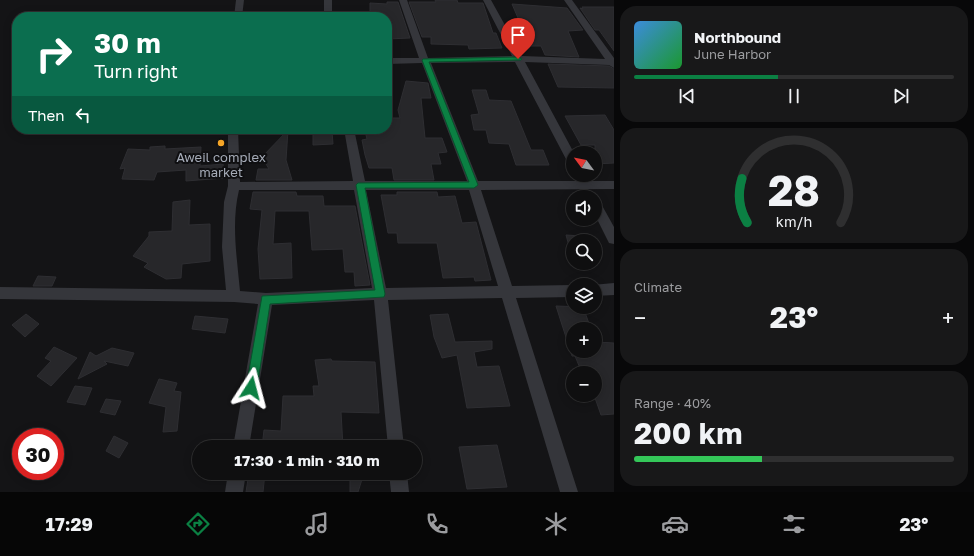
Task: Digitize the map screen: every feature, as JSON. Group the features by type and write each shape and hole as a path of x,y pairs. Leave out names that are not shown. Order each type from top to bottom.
{"street":[{"path":"239,12 240,0"},
{"path":"328,0 328,12"},
{"path":"403,0 421,53 474,185 506,293 569,492"},
{"path":"487,0 566,148"},
{"path":"568,0 613,63"},
{"path":"392,61 518,59 613,63"},
{"path":"233,134 234,186 230,202 229,247 234,296"},
{"path":"350,134 361,185 380,294 395,440"},
{"path":"234,186 474,185 566,181"},
{"path":"595,182 614,185"},
{"path":"602,216 614,239"},
{"path":"602,290 614,289"},
{"path":"0,293 234,296 266,300 380,294 566,291"},
{"path":"242,440 266,300"},
{"path":"234,492 236,480"},
{"path":"399,480 400,492"}],"building":[{"path":"435,0 457,0 458,3 483,3 493,33 496,33 502,48 469,49 468,45 431,44 431,37 422,37 409,2 436,2"},
{"path":"387,2 398,2 410,38 392,39 392,12 370,12 370,3 387,4"},
{"path":"512,4 567,8 583,30 568,31 579,57 545,55 541,46 528,46 523,31 524,32"},
{"path":"582,7 614,7 614,51 599,30 595,30 580,8 583,9"},
{"path":"548,64 609,66 614,69 614,88 558,87"},
{"path":"406,81 428,83 431,98 421,98 425,138 442,138 447,152 438,153 441,164 431,164 434,180 394,180 392,168 369,168 362,140 367,139 366,134 392,134 392,118 400,118 398,110"},
{"path":"472,90 486,90 489,100 511,101 531,150 543,150 549,165 516,165 509,144 489,143 486,130 474,130 471,115 479,114"},
{"path":"605,115 614,130 614,163 602,164 602,146 581,145 565,116"},
{"path":"284,134 288,134 286,160 292,180 256,180 258,169 269,169 262,157"},
{"path":"313,134 332,134 333,144 313,145"},
{"path":"165,146 165,149 201,147 200,166 223,164 224,178 186,181 186,170 157,172 154,180 122,179 125,168 120,169 128,149 150,150 150,147"},
{"path":"253,192 296,192 297,196 323,196 324,206 355,206 370,285 355,286 354,272 345,272 343,249 312,250 309,211 275,211 273,244 291,243 292,278 260,279 258,249 262,210 250,209"},
{"path":"397,192 437,192 438,197 455,196 462,223 476,222 491,280 475,281 474,277 443,278 437,243 398,243 397,233 388,233 381,195 397,195"},
{"path":"190,200 189,225 210,224 210,261 182,264 181,278 166,279 144,267 148,263 133,256 149,236 149,232 172,231 173,202"},
{"path":"38,276 56,277 52,286 33,286"},
{"path":"556,306 566,306 566,314 586,314 588,322 566,322 566,337"},
{"path":"26,314 39,324 25,337 12,325"},
{"path":"448,314 455,342 492,341 492,349 474,352 477,367 499,366 510,406 467,408 457,355 442,358 434,337 430,315"},
{"path":"195,316 228,319 225,333 192,329"},
{"path":"602,342 614,343 614,414 601,415 596,402 602,402 602,366 579,366 576,358 602,358"},
{"path":"54,347 77,358 51,386 37,376 51,361 45,358"},
{"path":"112,348 134,353 128,366 104,361 107,364 78,379 90,352 96,356"},
{"path":"331,359 332,361 375,362 379,413 341,412 343,440 263,440 264,430 281,431 283,396 314,396 313,386 319,386 315,360"},
{"path":"159,379 177,383 174,391 181,392 177,431 163,432 166,407 149,403"},
{"path":"75,386 92,388 85,405 67,402"},
{"path":"106,399 121,401 115,415 100,412"},
{"path":"114,436 128,443 119,458 106,451"},
{"path":"497,445 507,487 467,489 459,447"},
{"path":"248,480 264,480 263,492 246,492"},
{"path":"350,480 362,480 358,492 350,492"}],"place":[{"name":"Aweil complex market","path":"221,143"}],"route":[{"path":"251,388 266,300 380,294 361,185 474,185 425,60 518,59"}]}
